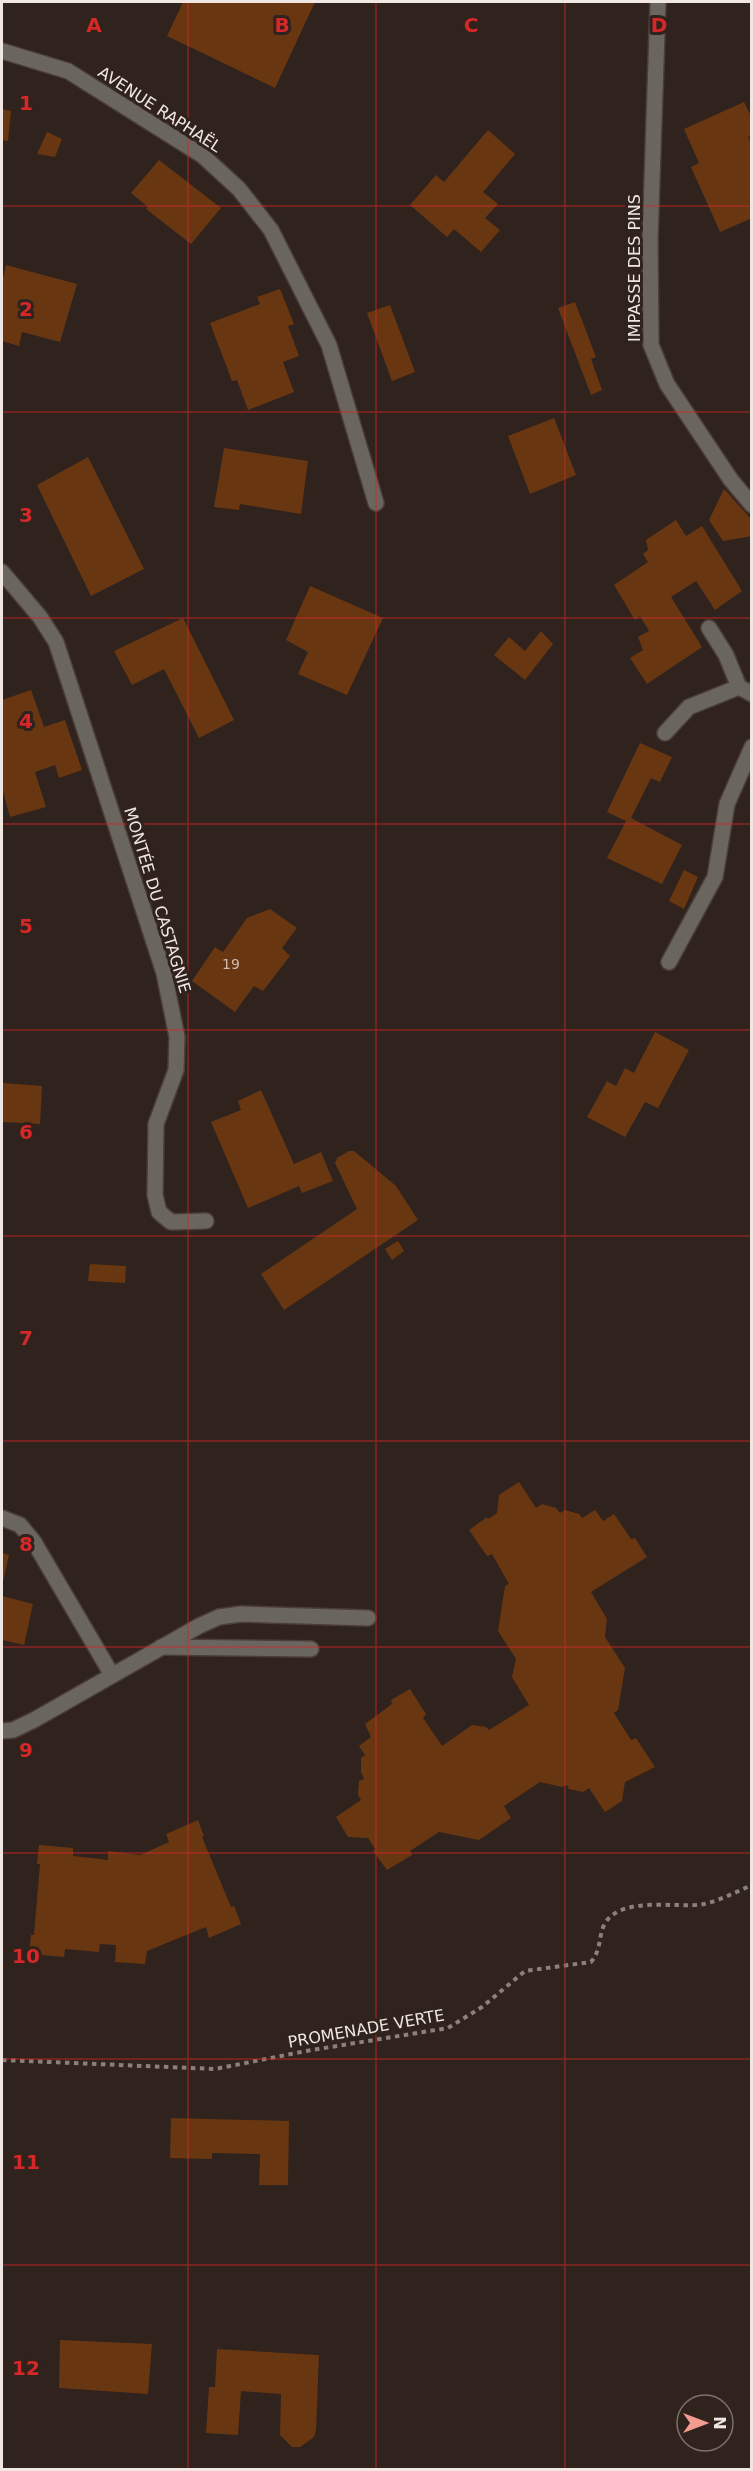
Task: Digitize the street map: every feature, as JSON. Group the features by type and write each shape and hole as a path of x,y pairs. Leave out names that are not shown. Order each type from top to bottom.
{"street":[{"name":"IMPASSE DES PINS","path":"658,2 650,239 651,345 667,384 719,462 752,505"},
{"name":"AVENUE RAPHAËL","path":"2,51 68,72 203,156 239,189 271,230 329,345 376,503"},
{"name":"MONTÉE DU CASTAGNIE","path":"2,572 40,617 56,642 172,1001 177,1037 176,1070 156,1124 155,1195 159,1212 171,1222 206,1221"},
{"path":"665,733 689,707 745,690 709,628"},
{"path":"669,962 715,878 727,804 752,747"},
{"path":"2,1518 20,1525 34,1542 112,1675"},
{"path":"2,1731 13,1730 34,1720 161,1647 219,1617 241,1614 369,1618"},
{"path":"161,1647 311,1649"}],"path":[{"name":"PROMENADE VERTE","path":"2,2060 215,2069 306,2051 448,2028 482,2007 525,1971 591,1962 598,1953 605,1923 620,1912 644,1904 702,1904 726,1897 752,1885"}],"building":[{"path":"183,2 315,2 275,88 167,36"},
{"path":"744,102 752,118 752,135 748,137 752,144 752,218 720,232 691,167 699,163 684,129"},
{"path":"2,109 11,111 8,141 2,140"},
{"path":"488,130 515,154 483,192 498,204 485,218 500,230 481,252 454,229 447,237 410,205 436,175 444,182"},
{"path":"47,132 62,139 55,157 37,154"},
{"path":"159,160 221,208 191,244 146,209 148,207 131,193"},
{"path":"6,265 77,284 60,342 22,332 19,346 2,341 2,282"},
{"path":"280,289 294,324 288,326 299,356 283,362 294,392 248,410 237,380 232,381 210,323 260,304 257,297"},
{"path":"575,302 596,357 591,359 602,390 591,395 558,308"},
{"path":"390,305 415,372 392,381 367,313"},
{"path":"554,418 576,475 530,494 508,436"},
{"path":"224,448 308,461 301,514 240,504 239,510 214,507"},
{"path":"88,457 144,569 91,596 37,485"},
{"path":"724,489 752,520 752,536 723,541 709,520"},
{"path":"676,520 686,536 702,526 742,591 715,610 696,581 671,597 702,647 647,684 630,658 643,650 638,637 649,631 640,616 635,620 614,585 648,562 643,554 648,550 646,540"},
{"path":"310,586 383,618 347,695 298,674 308,652 286,640"},
{"path":"183,618 234,720 199,738 164,669 132,685 114,651"},
{"path":"541,631 553,644 525,680 494,655 509,637 525,651"},
{"path":"31,690 44,727 65,720 82,770 59,778 55,765 35,772 46,807 10,817 2,788 2,700"},
{"path":"640,743 672,757 660,782 651,778 631,818 682,845 662,884 607,858 626,821 607,812"},
{"path":"684,870 698,877 684,909 669,901"},
{"path":"270,909 297,928 282,948 290,956 263,991 254,986 235,1012 192,981 215,947 223,952 247,918"},
{"path":"655,1032 689,1050 658,1108 645,1102 625,1137 587,1117 607,1081 616,1086 625,1068 634,1073"},
{"path":"2,1083 42,1086 40,1124 2,1122"},
{"path":"261,1090 294,1164 321,1152 333,1181 302,1193 299,1186 248,1208 211,1122 241,1110 238,1101"},
{"path":"349,1151 354,1151 396,1186 418,1220 284,1310 261,1274 357,1209 335,1163 337,1158"},
{"path":"398,1241 404,1251 392,1260 385,1249"},
{"path":"90,1264 126,1266 125,1283 88,1281"},
{"path":"519,1482 536,1508 542,1504 556,1508 560,1513 565,1510 579,1514 582,1518 595,1510 603,1521 614,1514 631,1539 635,1538 647,1557 591,1592 607,1619 605,1637 625,1668 618,1710 614,1713 631,1740 636,1738 655,1767 625,1782 622,1801 605,1812 589,1788 583,1792 569,1789 567,1785 562,1787 540,1782 504,1806 511,1818 479,1840 439,1832 410,1851 412,1855 387,1870 373,1851 375,1849 368,1838 348,1837 336,1817 361,1800 358,1795 359,1781 364,1779 361,1772 361,1758 365,1755 359,1746 371,1737 365,1724 392,1704 391,1700 410,1689 426,1714 423,1718 442,1746 472,1725 486,1727 489,1730 529,1705 512,1677 516,1659 498,1631 505,1586 509,1584 492,1554 487,1556 469,1530 497,1513 499,1495"},
{"path":"2,1553 9,1555 2,1587"},
{"path":"2,1596 33,1604 24,1645 2,1640"},
{"path":"198,1820 204,1836 202,1837 231,1907 234,1906 241,1924 209,1938 206,1927 147,1951 145,1964 115,1962 116,1945 100,1944 99,1952 65,1949 64,1957 29,1954 31,1935 34,1935 40,1864 37,1864 39,1845 73,1848 73,1856 108,1860 108,1851 140,1855 169,1842 166,1834"},
{"path":"171,2118 289,2121 288,2185 259,2185 260,2154 212,2153 212,2159 170,2158"},
{"path":"60,2340 152,2344 148,2394 59,2388"},
{"path":"217,2349 319,2355 314,2437 300,2447 292,2447 280,2435 281,2394 241,2391 238,2435 206,2433 209,2387 215,2387"}]}
